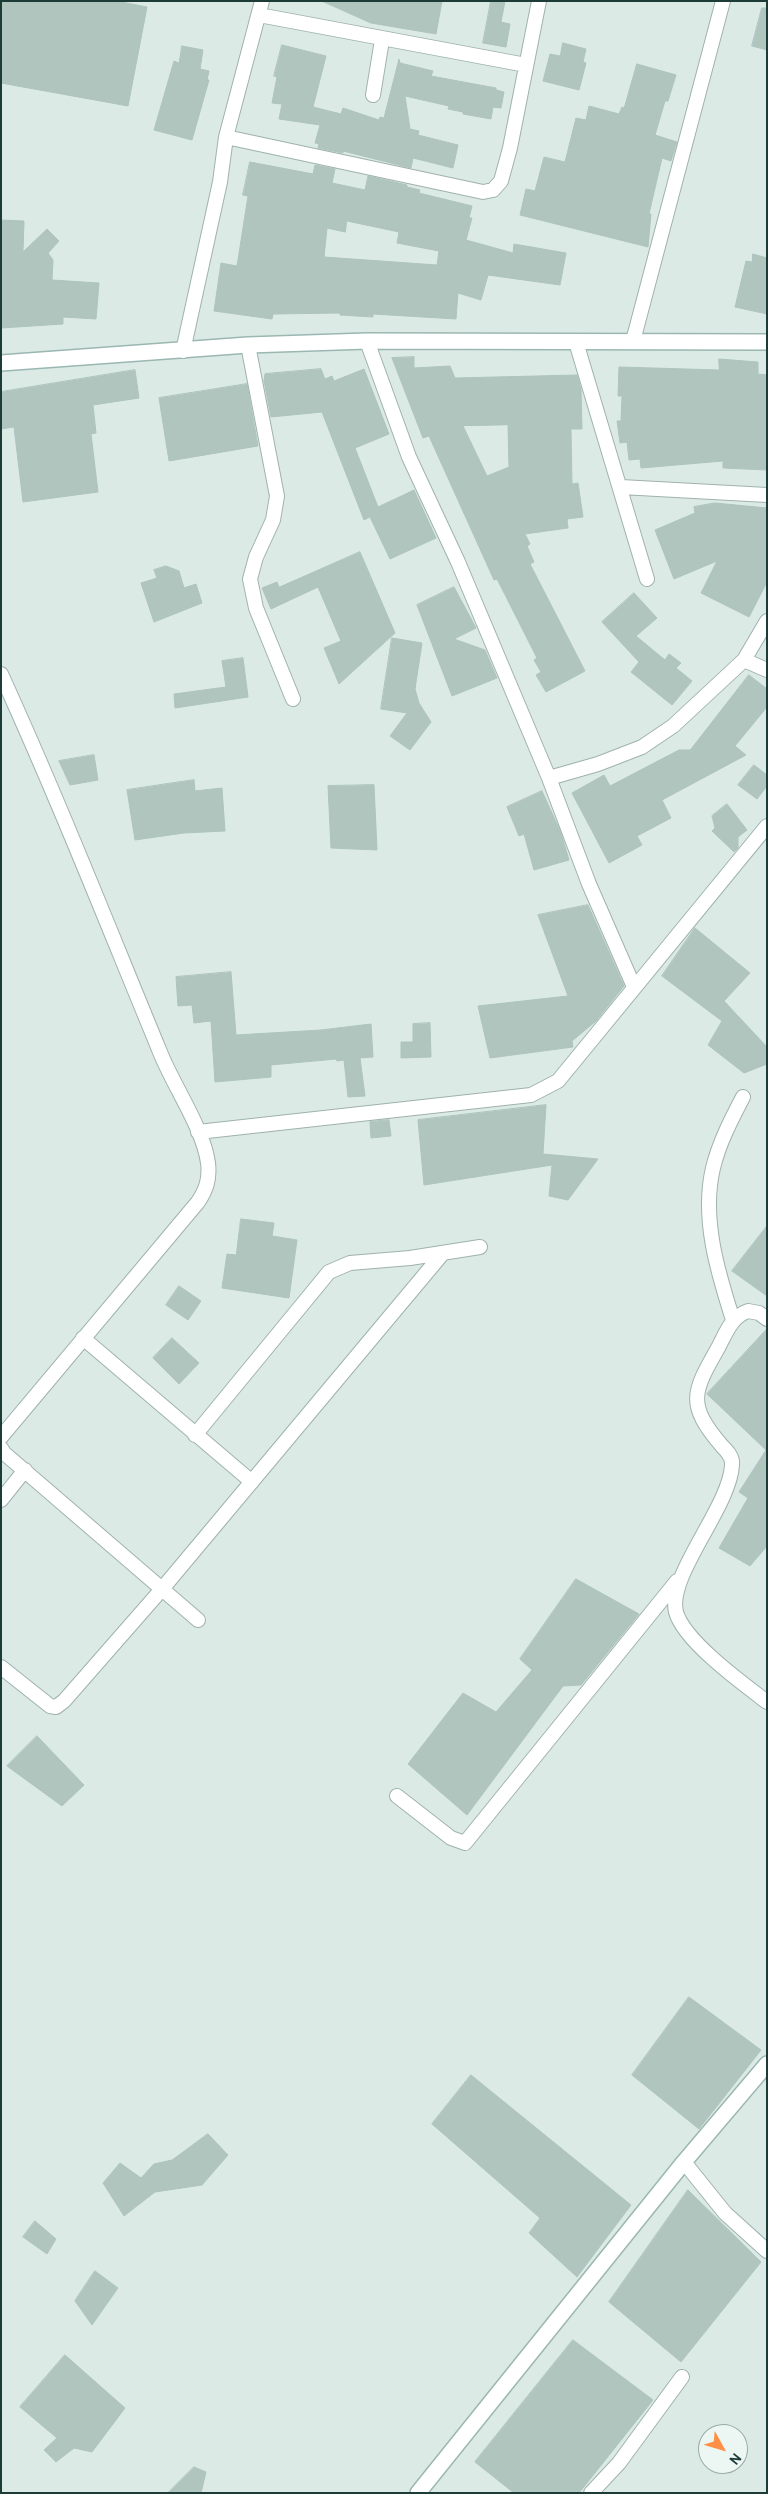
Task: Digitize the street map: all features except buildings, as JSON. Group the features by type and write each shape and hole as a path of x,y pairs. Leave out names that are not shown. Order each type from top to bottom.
{"main road":[{"path":"1,364 248,345 367,341 767,342"},
{"path":"418,2493 684,2162 767,2064"}],"street":[{"path":"226,138 483,192 493,190 501,181 506,164 539,1"},
{"path":"633,341 723,1"},
{"path":"183,351 220,182 226,138 261,8 382,40 526,65"},
{"path":"373,95 382,40"},
{"path":"367,341 408,457 458,562 549,778 589,884 634,987"},
{"path":"576,342 647,579"},
{"path":"248,345 277,496 274,520 256,557 250,579 256,608 293,699"},
{"path":"621,487 767,494"},
{"path":"549,778 598,764 642,748 673,726 744,660 767,621"},
{"path":"744,660 767,670"},
{"path":"1,674 30,738 168,1072 198,1132 208,1163 207,1186 192,1209 1,1437"},
{"path":"198,1132 531,1095 558,1081 767,826"},
{"path":"734,1320 716,1266 709,1195 713,1169 720,1146 743,1097"},
{"path":"195,1435 329,1272 350,1263 480,1247"},
{"path":"1,1668 44,1702 56,1707 64,1701 162,1590 443,1253"},
{"path":"767,1319 759,1313 748,1311 734,1320 702,1376 696,1391 698,1407 706,1423 729,1454 732,1465 719,1503 684,1573 674,1602 684,1630 767,1702"},
{"path":"83,1338 252,1482"},
{"path":"1,1448 4,1453 198,1620"},
{"path":"1,1500 25,1470"},
{"path":"398,1796 452,1838 465,1843 684,1573"},
{"path":"684,2162 725,2213 767,2251"},
{"path":"591,2493 619,2463 682,2377"}]}
